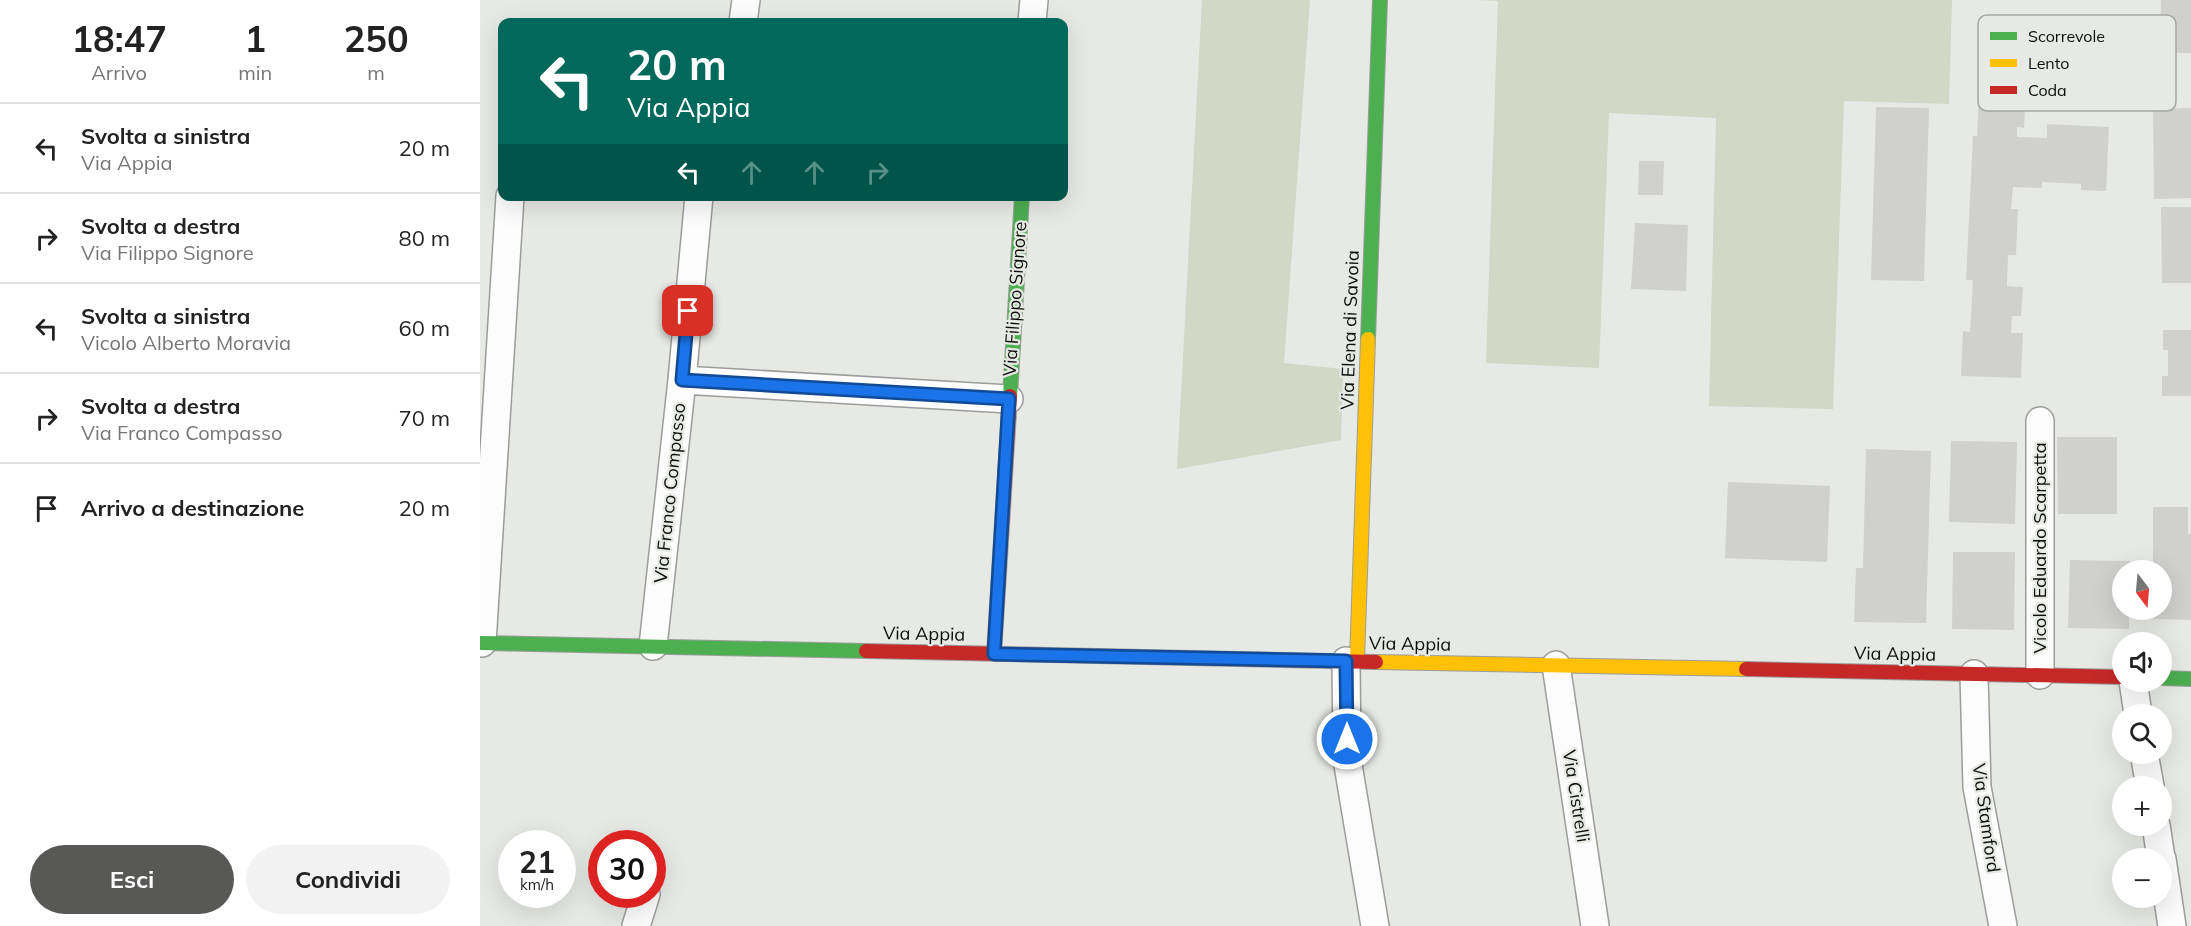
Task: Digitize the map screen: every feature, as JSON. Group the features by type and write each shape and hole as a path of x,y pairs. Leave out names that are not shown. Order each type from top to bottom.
{"main road":[{"name":"Via Elena di Savoia","path":"1352,661 1380,0"},
{"name":"Via Filippo Signore","path":"994,654 1022,201"},
{"name":"Via Appia","path":"481,643 2112,677"},
{"path":"2172,678 2191,679"}],"street":[{"path":"744,18 746,0"},
{"path":"1032,18 1034,0"},
{"path":"481,643 510,201"},
{"name":"Via Franco Compasso","path":"653,646 699,201"},
{"path":"682,380 1009,399"},
{"name":"Vicolo Eduardo Scarpetta","path":"2040,421 2040,675"},
{"path":"1352,661 1347,759 1376,926"},
{"name":"Via Cistrelli","path":"1556,665 1595,926"},
{"name":"Via Stamford","path":"1974,674 1977,787 2003,926"},
{"path":"636,926 642,908"},
{"path":"2169,908 2172,926"}],"green space":[{"path":"1202,0 1310,0 1284,363 1343,369 1341,440 1177,469"},
{"path":"1478,0 1952,0 1949,104 1844,101 1833,409 1709,406 1716,118 1609,113 1599,368 1486,363 1498,1"}],"building":[{"path":"2161,0 2191,0 2191,53 2176,53 2176,15 2161,15"},
{"path":"1876,107 1929,108 1924,281 1871,280"},
{"path":"2176,108 2191,108 2191,198 2154,199 2153,111 2176,111"},
{"path":"1978,111 2025,111 2024,128 2017,127 2017,137 2047,138 2047,124 2109,127 2106,191 2081,190 2081,184 2042,182 2042,188 2013,187 2011,209 2018,209 2016,255 2008,255 2007,286 2023,287 2021,316 2012,316 2011,333 2023,333 2021,378 1961,376 1963,331 1970,332 1973,280 1966,280 1973,136 1977,136"},
{"path":"1639,161 1664,161 1663,195 1638,195"},
{"path":"2161,207 2191,207 2191,283 2162,283"},
{"path":"1635,223 1688,225 1686,291 1631,289"},
{"path":"2163,330 2191,330 2191,396 2162,396 2162,376 2168,376 2168,350 2163,350"},
{"path":"2057,437 2117,437 2117,514 2058,514"},
{"path":"1951,441 2017,442 2015,524 1949,522"},
{"path":"1866,449 1931,451 1926,623 1854,622 1856,568 1863,568"},
{"path":"1728,482 1830,486 1827,562 1725,558"},
{"path":"2153,507 2188,507 2188,534 2191,534 2191,620 2172,620 2172,560 2153,560"},
{"path":"1953,552 2015,552 2014,630 1952,629"},
{"path":"2070,560 2112,561 2112,620 2129,620 2129,629 2068,628"}],"traffic: fast":[{"path":"1368,339 1380,0"},
{"path":"1010,396 1022,201"},
{"path":"480,643 866,651"},
{"path":"2172,678 2191,679"}],"traffic: slow":[{"path":"1357,661 1368,339"},
{"path":"1376,662 1746,669"}],"traffic: jam":[{"path":"994,654 1010,396"},
{"path":"866,651 1376,662"},
{"path":"1746,669 2112,677"}],"route":[{"path":"688,311 682,380 1009,399 994,654 1346,661 1347,739"}]}
